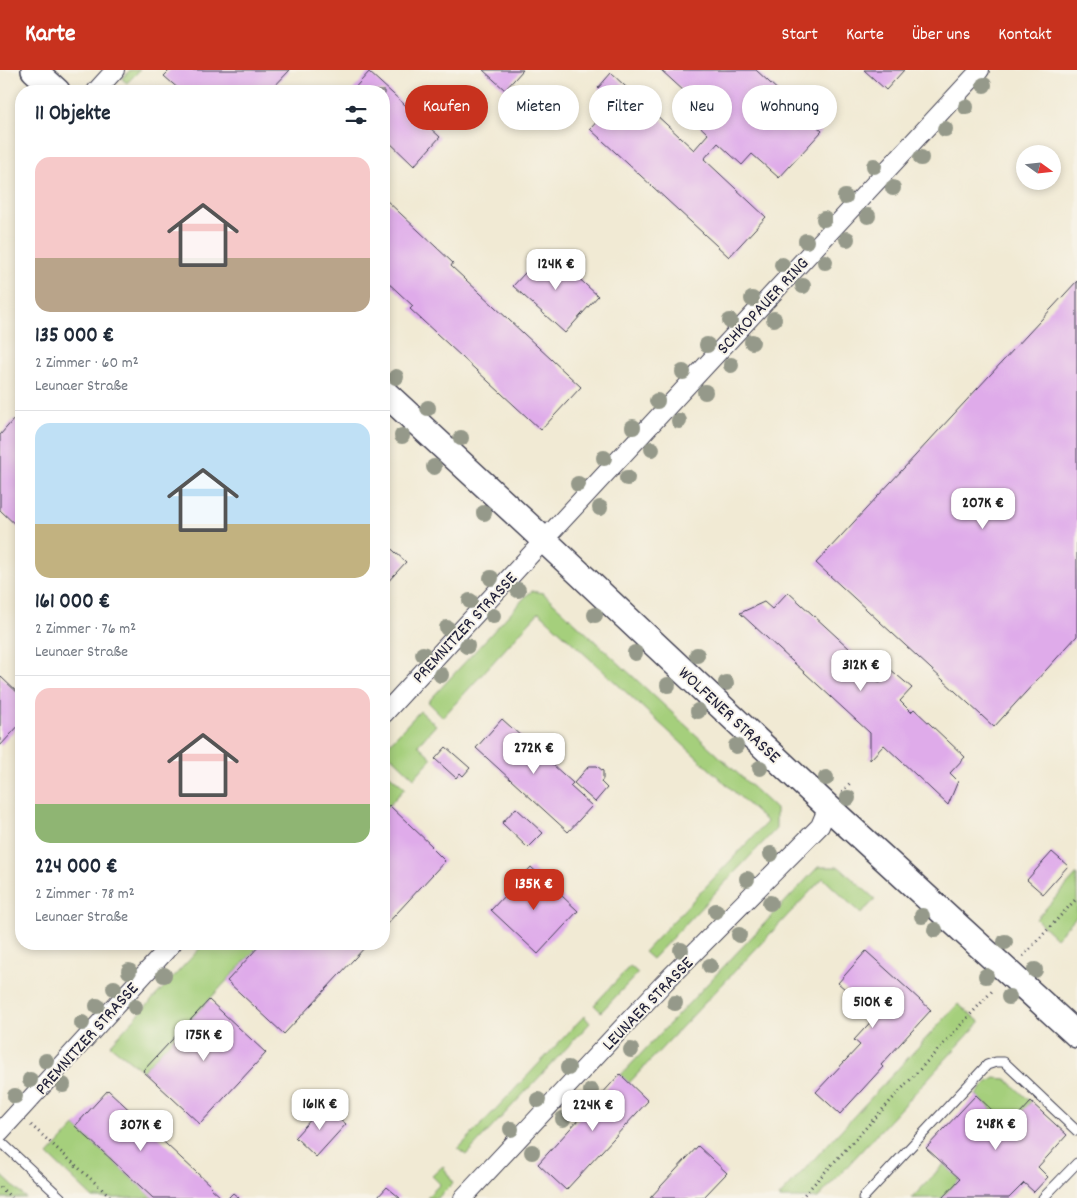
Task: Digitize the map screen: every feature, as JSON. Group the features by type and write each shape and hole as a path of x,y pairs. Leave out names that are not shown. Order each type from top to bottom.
{"street":[{"path":"34,70 50,85"},
{"path":"101,85 115,70"},
{"name":"SCHKOPAUER RING","path":"544,540 980,70"},
{"name":"WOLFENER STRASSE","path":"390,398 828,807 1077,1035"},
{"name":"PREMNITZER STRASSE","path":"390,707 544,540"},
{"name":"LEUNAER STRASSE","path":"463,1198 658,990 820,826 828,807"},
{"name":"PREMNITZER STRASSE","path":"0,1132 167,950"}],"lane":[{"path":"862,1198 986,1065 1004,1062 1077,1131"},
{"path":"0,1141 61,1198"},
{"path":"1043,1198 1077,1163"}],"path":[{"path":"1031,948 1077,898"},
{"path":"802,1198 1009,973"},
{"path":"18,1113 112,1198"},
{"path":"0,1187 12,1198"}],"green space":[{"path":"130,70 140,70 127,83 122,79"},
{"path":"532,591 543,593 776,809 776,829 652,959 644,952 767,822 539,612 443,717 428,702"},
{"path":"420,711 436,725 418,745 432,758 414,778 390,755 390,743"},
{"path":"390,775 405,788 390,804"},
{"path":"818,867 839,867 875,899 861,914 823,878 629,1083 621,1075"},
{"path":"1077,874 1077,916 1056,938 1036,919"},
{"path":"198,950 255,950 143,1071 110,1045"},
{"path":"630,966 638,973 601,1012 594,1005"},
{"path":"958,1004 980,1022 818,1198 778,1198"},
{"path":"584,1016 590,1023 466,1155 458,1149"},
{"path":"995,1078 1006,1079 1031,1102 1009,1126 976,1095 985,1084"},
{"path":"75,1126 153,1198 93,1198 48,1155"},
{"path":"944,1164 960,1179 942,1198 912,1198"},
{"path":"443,1166 453,1183 438,1198 427,1198 440,1184 432,1176"},
{"path":"0,1174 26,1198 0,1198"}],"building":[{"path":"170,70 290,70 276,85 174,85 164,76"},
{"path":"483,70 523,70 510,85 500,85"},
{"path":"661,70 756,70 772,85 742,85 742,130 822,131 779,178 752,154 742,165 718,143 704,159 766,217 729,257 591,130 662,130 662,120 694,150 708,134 704,130 732,130 732,85 677,85"},
{"path":"864,70 904,70 886,90"},
{"path":"369,72 383,85 357,85"},
{"path":"611,73 624,85 601,85"},
{"path":"390,91 405,105 405,130 432,130 440,137 414,166 390,143"},
{"path":"390,204 453,263 451,266 581,387 541,430 410,309 413,306 390,285"},
{"path":"547,249 598,296 565,333 513,286"},
{"path":"1077,281 1077,636 994,727 816,563"},
{"path":"14,419 15,524 0,510 0,435"},
{"path":"390,547 406,562 390,579"},
{"path":"788,592 875,672 874,678 880,683 882,662 912,688 900,701 911,712 914,709 965,757 950,773 958,781 948,805 884,745 870,760 870,733 740,613 764,602 772,609"},
{"path":"0,676 15,690 15,730 0,746"},
{"path":"502,719 573,783 570,786 592,806 568,832 476,748"},
{"path":"446,747 470,768 463,776 460,773 456,778 435,759"},
{"path":"589,766 597,766 603,771 601,782 607,788 595,802 574,783"},
{"path":"390,806 445,861 390,921"},
{"path":"516,808 543,833 528,848 502,823"},
{"path":"1052,852 1068,866 1043,894 1027,880"},
{"path":"531,867 578,911 538,954 491,910"},
{"path":"255,950 362,950 284,1034 227,981"},
{"path":"866,951 931,1010 840,1114 816,1092 860,1045 854,1040 876,1016 838,983"},
{"path":"209,1000 266,1053 200,1124 143,1071"},
{"path":"620,1074 648,1101 566,1190 538,1164"},
{"path":"108,1090 222,1198 153,1198 75,1126"},
{"path":"976,1095 1009,1126 1031,1102 1067,1135 1038,1167 1048,1177 1034,1192 1024,1183 1009,1198 942,1198 960,1179 926,1148"},
{"path":"324,1105 346,1124 316,1157 295,1137"},
{"path":"698,1146 727,1173 703,1198 650,1198"},
{"path":"387,1187 400,1198 377,1198"},
{"path":"233,1193 239,1198 228,1198"}]}
